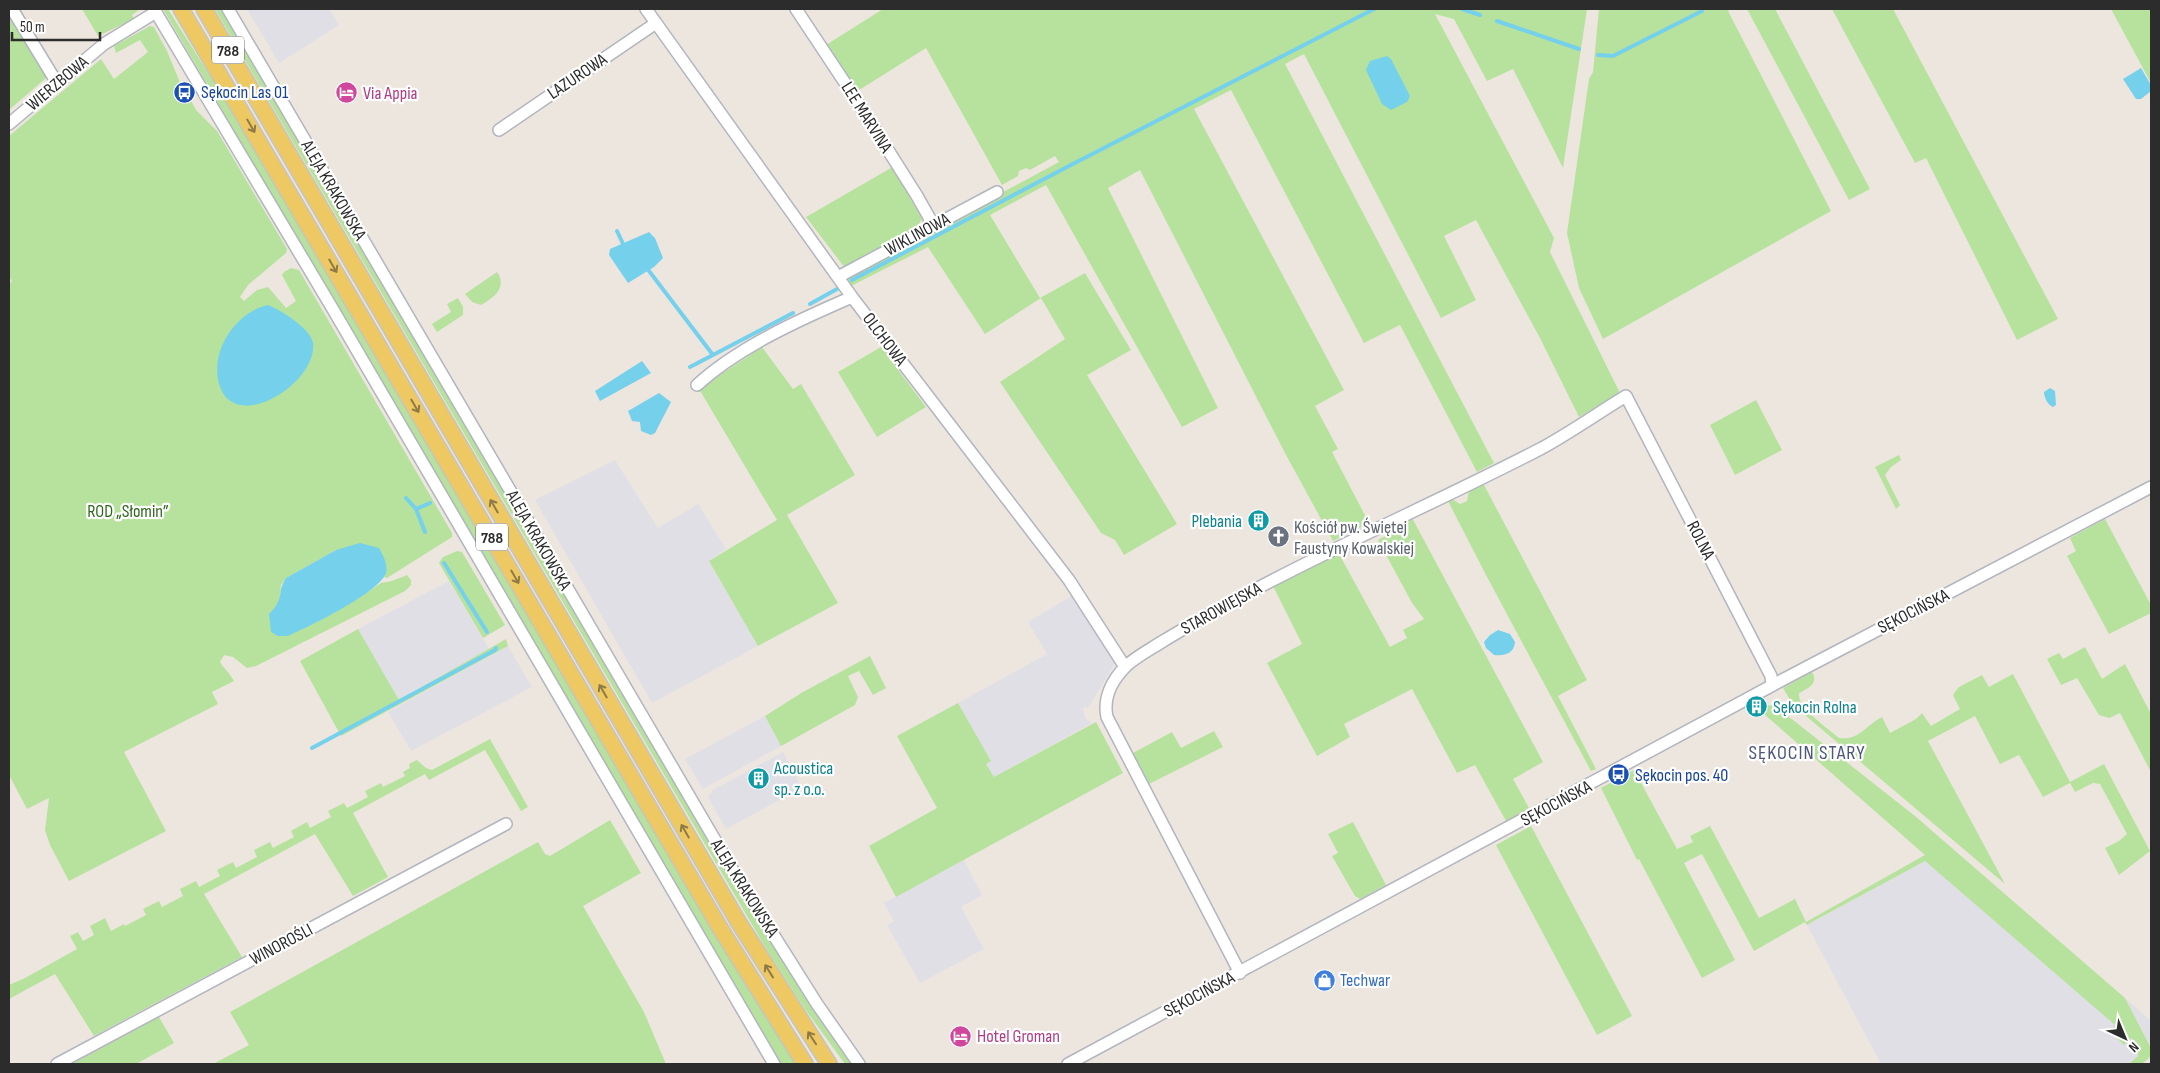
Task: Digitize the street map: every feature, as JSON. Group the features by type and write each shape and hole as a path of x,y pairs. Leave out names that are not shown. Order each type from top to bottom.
{"main road":[{"name":"788","path":"181,9 725,936 805,1064"},
{"name":"ALEJA KRAKOWSKA","path":"204,9 734,915 829,1064"}],"street":[{"path":"12,9 57,82"},
{"name":"ALEJA KRAKOWSKA","path":"228,9 732,869 817,1004 859,1064"},
{"name":"OLCHOWA","path":"646,9 852,297 1069,580 1125,667"},
{"name":"LEE MARVINA","path":"796,9 860,104 917,196 930,219 928,228"},
{"path":"155,10 331,306 774,1064"},
{"name":"WIERZBOWA","path":"9,124 104,44 155,10"},
{"name":"LAZUROWA","path":"499,130 656,23"},
{"name":"WIKLINOWA","path":"838,277 997,192"},
{"path":"697,385 718,367 746,349 852,297"},
{"name":"STAROWIEJSKA","path":"1240,973 1107,717 1106,698 1125,667 1176,633 1256,589 1377,527 1541,448 1626,396"},
{"name":"ROLNA","path":"1626,396 1771,676 1772,686"},
{"name":"SĘKOCIŃSKA","path":"1068,1064 1772,686 2151,487"},
{"name":"WINOROŚLI","path":"57,1064 506,824"}],"shaded area":[{"path":"247,9 329,9 339,25 279,63"},
{"path":"615,460 658,528 698,504 726,549 709,561 758,646 652,703 535,500"},
{"path":"449,581 489,649 398,700 358,629"},
{"path":"1073,595 1115,663 1088,708 1083,707 1085,718 1092,723 994,777 986,764 990,761 958,703 1047,654 1028,622"},
{"path":"508,646 532,687 411,751 388,712"},
{"path":"765,716 781,746 703,789 685,759"},
{"path":"783,752 802,788 726,829 708,797 713,790"},
{"path":"964,860 982,895 961,907 984,949 920,983 887,925 894,921 884,903"},
{"path":"1925,861 2116,1025 2110,1032 2124,1045 2131,1038 2138,1044 2138,1056 2129,1064 1881,1064 1807,925"},
{"path":"2125,998 2151,1021 2151,1048 2150,1045"}],"green space":[{"path":"82,9 140,9 132,15 134,19 98,36"},
{"path":"163,9 168,9 242,127 797,1064 781,1064"},
{"path":"215,9 221,9 683,797 804,995 852,1064 845,1064 805,1009 767,950"},
{"path":"883,9 1587,9 1563,168 1513,69 1487,81 1454,19 1435,14 1554,238 1550,252 1620,393 1579,417 1541,340 1476,220 1444,236 1476,300 1441,318 1304,54 1285,64 1494,463 1477,472 1400,325 1364,343 1231,90 1194,109 1344,390 1315,406 1338,449 1332,452 1369,523 1333,541 1285,453 1140,170 1108,188 1218,408 1182,427 1046,185 990,215 1040,298 1085,273 1131,350 1087,375 1177,524 1124,555 1115,540 1101,533 1000,382 1065,339 1041,298 985,334 928,247 851,286 847,279 851,274 1059,162 1055,156 1030,170 1026,168 1019,171 1018,176 1002,185 926,48 856,92 826,45"},
{"path":"1599,9 1731,9 1728,11 1831,211 1603,339 1579,288 1567,233 1589,79 1593,72"},
{"path":"1747,9 1775,9 1870,189 1849,200"},
{"path":"1832,9 1893,9 2058,319 2017,340 1926,158 1915,163"},
{"path":"2111,9 2151,9 2151,83"},
{"path":"9,13 46,78 9,110"},
{"name":"ROD „Słomin”","path":"150,26 154,27 167,51 181,85 178,87 185,99 189,97 196,110 217,131 287,249 286,253 248,285 240,297 244,301 257,290 268,287 286,308 296,301 282,275 291,268 299,270 452,533 452,537 387,578 384,577 386,572 336,550 286,578 281,585 280,603 269,614 309,626 381,583 407,575 411,580 411,585 405,591 256,666 247,668 233,657 224,655 220,662 234,681 212,692 218,704 124,752 166,831 69,881 50,845 45,830 49,798 27,809 9,775 9,284 12,281 9,277 9,136 101,59 114,79 148,52 140,40 116,53 114,46"},
{"path":"888,159 922,219 916,229 845,268 806,217 891,168"},
{"path":"497,272 501,283 498,292 481,305 472,302 465,294"},
{"path":"458,298 463,307 463,315 437,332 432,324 451,312 447,304"},
{"path":"762,347 793,389 801,384 855,475 787,515 838,603 758,646 709,561 777,520 699,389"},
{"path":"881,347 926,407 877,437 838,372"},
{"path":"1756,400 1782,450 1735,475 1710,425"},
{"path":"1899,455 1901,460 1891,467 1885,475 1900,505 1896,509 1875,467"},
{"path":"1483,483 1587,680 1558,696 1596,769 1591,771 1448,501 1452,499 1460,504 1467,501 1469,490"},
{"path":"1411,516 1543,762 1513,779 1529,808 1506,821 1475,765 1457,773 1412,689 1344,724 1350,737 1317,756 1267,663 1302,644 1273,586 1338,552 1390,647 1407,638 1403,630 1424,619 1412,603 1378,540 1387,535 1384,529"},
{"path":"2105,519 2151,605 2151,613 2109,634 2067,556 2076,551 2070,538"},
{"path":"457,551 462,552 505,625 483,638 439,563 443,557"},
{"path":"358,629 399,700 506,639 508,646 341,736 300,661"},
{"path":"2085,647 2102,679 2125,664 2151,714 2151,772 2120,713 2109,718 2099,715 2077,678 2061,685 2047,659 2059,653 2063,659"},
{"path":"870,656 886,688 873,695 859,671 848,676 858,697 855,705 781,746 765,716 803,692"},
{"path":"1812,672 1814,676 1813,683 1799,693 1800,699 1808,711 1839,738 1857,735 1882,717 1890,733 1916,719 1922,713 1931,726 1960,709 1953,695 1959,687 1982,675 1989,687 2013,674 2070,782 2104,764 2150,851 2119,875 2105,848 2119,841 2127,834 2100,784 2093,783 2075,792 2070,783 2043,797 2019,755 2000,764 1975,716 1928,741 2005,884 1793,705 1783,688"},
{"path":"958,703 991,761 986,764 994,777 1096,722 1123,773 896,897 869,846 937,808 897,736"},
{"path":"1771,705 1793,720 1915,816 2125,998 2151,1048 2151,1056 2142,1064 2129,1064 2138,1056 2138,1044 2131,1038 2124,1045 2110,1032 2115,1025 1925,861 1807,925 1805,922 1754,951 1702,854 1684,863 1735,960 1702,978 1639,859 1637,860 1601,788 1634,770 1677,849 1693,842 1690,836 1710,826 1759,918 1795,899 1806,922 1925,855 1764,714 1749,710"},
{"path":"1214,731 1223,747 1149,784 1133,753 1172,732 1181,748"},
{"path":"490,739 528,807 521,811 485,750 429,780 425,774 353,813 388,877 353,896 315,834 204,894 242,957 94,1036 55,974 9,999 9,985 77,949 70,936 78,932 83,941 94,935 90,926 105,918 111,931 124,924 125,926 146,915 143,909 159,901 162,907 183,896 180,889 196,881 199,887 220,876 217,870 233,862 236,868 257,857 254,850 270,842 273,848 294,837 291,831 307,822 310,828 331,817 328,811 344,803 347,808 368,797 365,791 381,783 383,787 405,776 403,772 410,768 409,764 417,760 426,768 432,770"},
{"path":"610,820 641,873 583,906 644,1012 666,1064 213,1064 249,1045 230,1012 538,842 545,854 550,856"},
{"path":"1353,822 1386,885 1360,899 1355,896 1332,856 1338,853 1328,834"},
{"path":"1531,826 1632,1016 1597,1035 1496,845"},
{"path":"159,1017 174,1043 136,1064 72,1064"}],"water":[{"path":"1387,56 1391,59 1410,96 1407,102 1391,110 1382,104 1366,70 1370,61"},
{"path":"2141,68 2151,85 2151,91 2141,99 2136,99 2123,79"},
{"path":"649,232 655,238 663,258 654,267 628,283 609,255 610,249"},
{"path":"268,305 280,311 307,332 313,343 311,358 303,374 274,398 257,404 241,405 228,399 219,384 218,358 228,334 236,324 256,309"},
{"path":"642,361 651,373 600,401 595,391"},
{"path":"2050,388 2055,391 2056,405 2053,407 2048,403 2044,394"},
{"path":"659,393 671,402 655,433 651,435 641,431 640,422 632,421 628,411"},
{"path":"360,543 379,548 381,551 385,560 386,573 381,581 342,609 298,632 288,636 278,636 271,632 269,614 279,599 286,578 336,550"},
{"path":"1498,630 1510,634 1515,642 1511,652 1494,655 1486,648 1484,642"}],"waterway":[{"path":"852,280 1374,9"},
{"path":"1462,9 1480,15"},
{"path":"1598,55 1613,56 1702,11"},
{"path":"1497,21 1579,49"},
{"path":"617,231 625,248"},
{"path":"646,267 713,355"},
{"path":"810,304 837,289"},
{"path":"690,367 793,313"},
{"path":"406,498 416,509 430,503"},
{"path":"416,509 425,532"},
{"path":"444,563 487,632"},
{"path":"312,748 496,648"}],"place":[{"name":"Sękocin Las 01","path":"185,92"},
{"name":"Via Appia","path":"347,93"},
{"name":"Plebania","path":"1258,521"},
{"name":"Kościół pw. Świętej Faustyny Kowalskiej","path":"1278,537"},
{"name":"Sękocin Rolna","path":"1757,707"},
{"name":"Sękocin pos. 40","path":"1619,775"},
{"name":"Acoustica sp. z o.o.","path":"758,778"},
{"name":"Techwar","path":"1324,980"},
{"name":"Hotel Groman","path":"961,1036"}],"district":[{"name":"SĘKOCIN STARY","path":"1807,752"}]}
